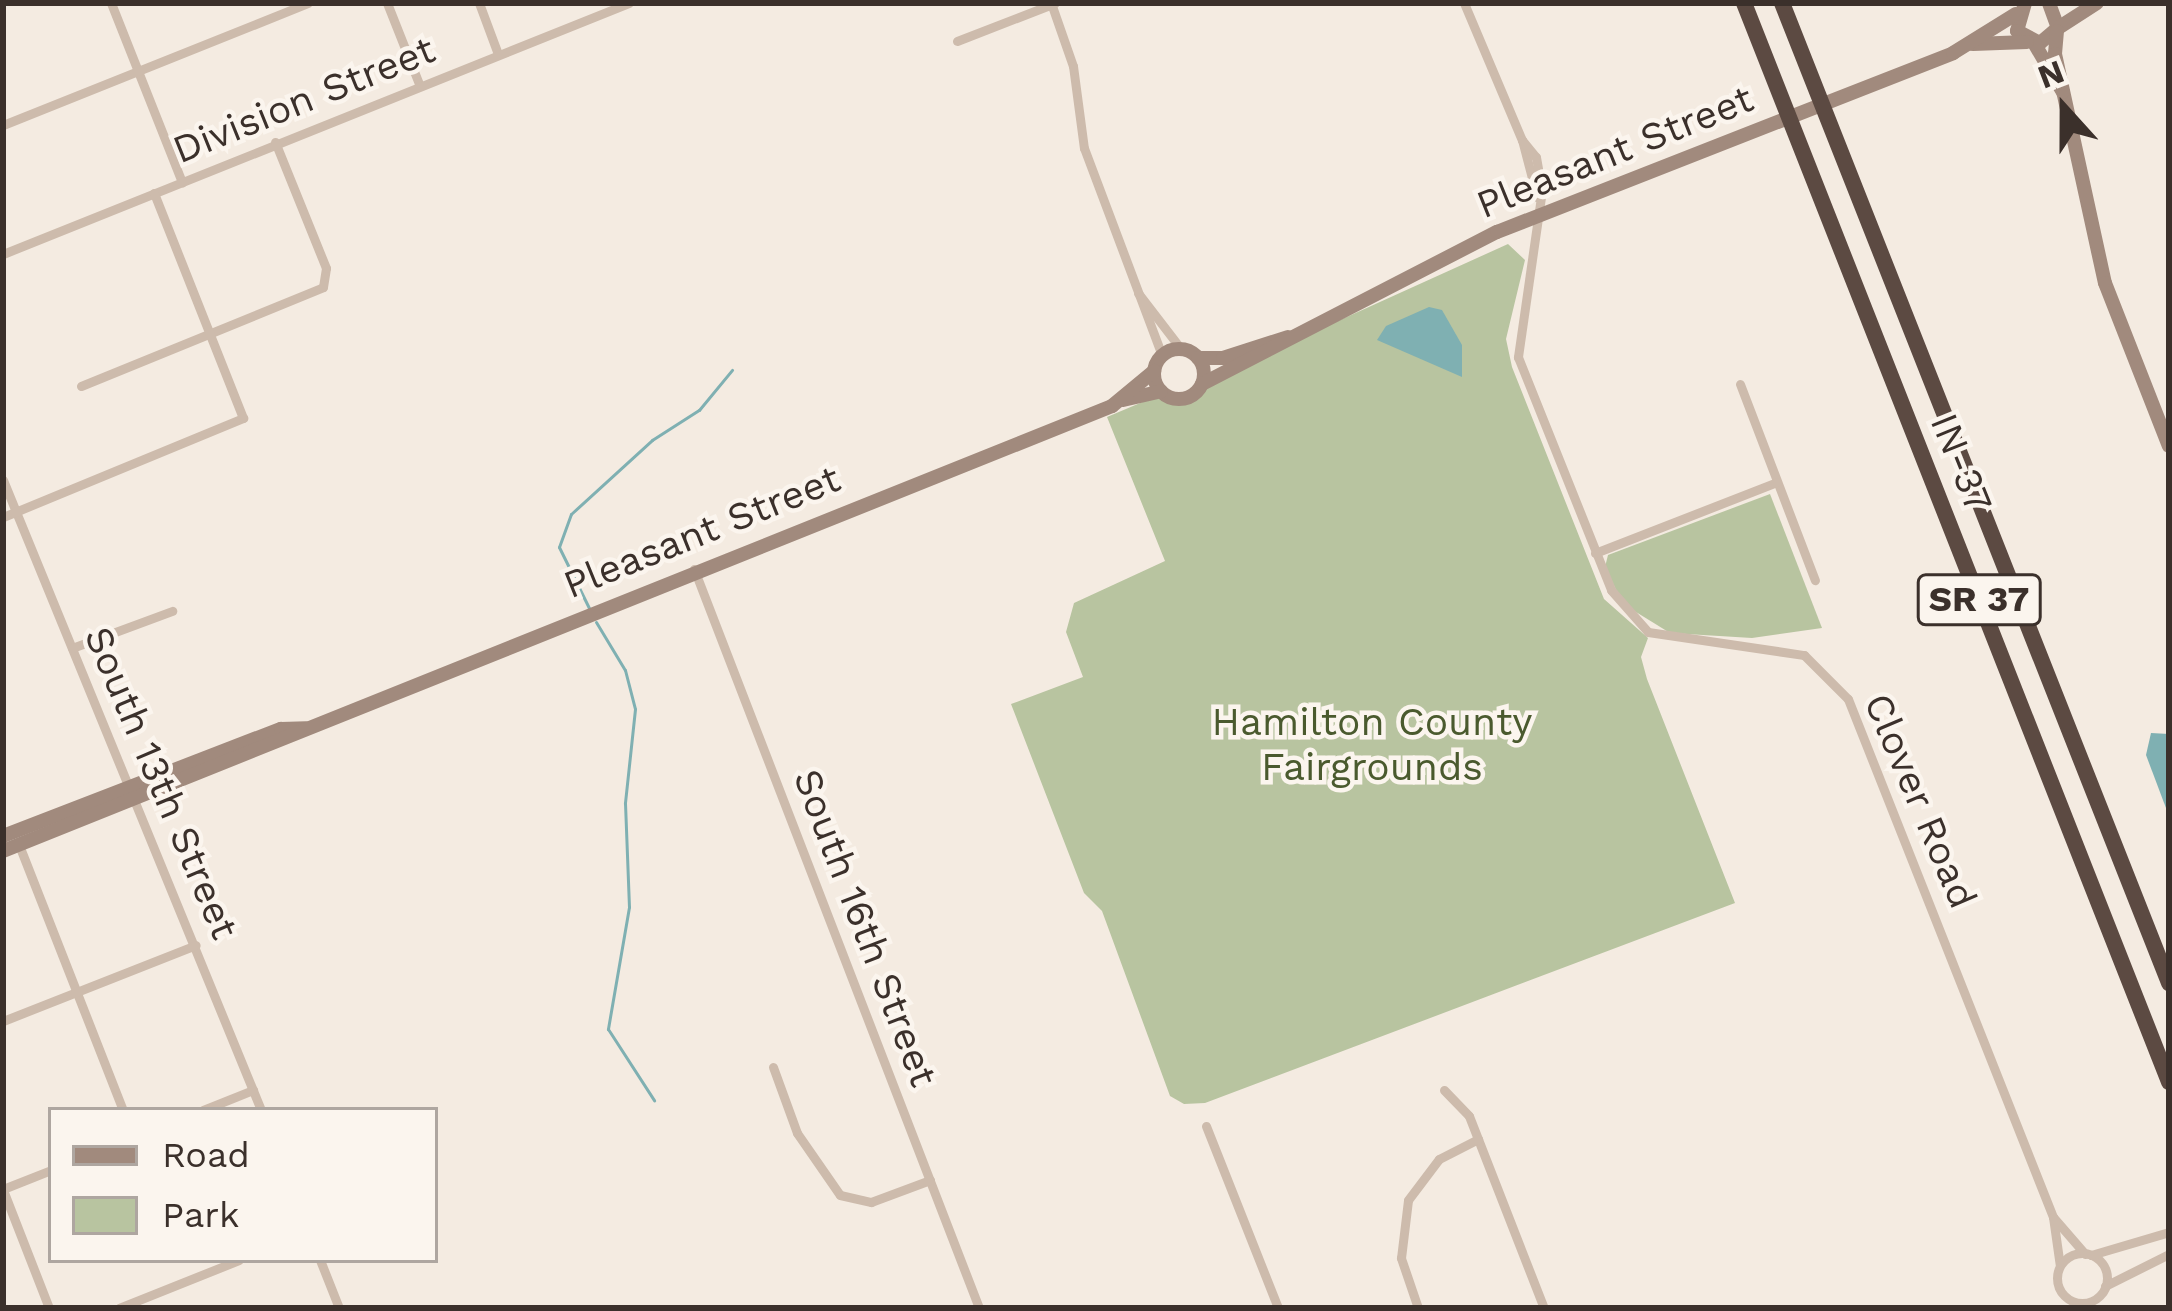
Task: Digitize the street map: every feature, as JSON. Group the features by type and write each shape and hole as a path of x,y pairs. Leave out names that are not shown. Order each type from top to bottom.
{"highway":[{"name":"IN-37","path":"1744,3 2169,1082"},
{"name":"IN-37","path":"1782,3 2169,983"}],"street":[{"path":"111,3 182,182"},
{"path":"3,124 308,3"},
{"path":"387,3 419,84"},
{"path":"479,3 498,54"},
{"name":"Division Street","path":"3,254 609,6 629,3"},
{"path":"957,41 1053,3 1073,66 1084,148 1162,355"},
{"name":"Clover Road","path":"1464,3 1522,140 1539,165 1539,214 1518,357 1617,602 1648,632 1784,649 1820,667 1844,694 2054,1216 2060,1266"},
{"path":"2070,3 2050,3 2058,30 2063,92 2105,283 2169,446"},
{"path":"2031,42 2097,3"},
{"path":"2021,9 2017,31 2031,42 2063,92"},
{"name":"Pleasant Street","path":"1202,385 1288,337 1539,214 1973,44 2021,9"},
{"name":"Pleasant Street","path":"1973,44 2031,42"},
{"path":"81,386 325,283 274,142"},
{"path":"3,517 243,418 154,194"},
{"path":"1138,293 1181,349 1198,358 1202,385 1183,398 1161,391 1154,371 1162,355 1181,349"},
{"name":"Pleasant Street","path":"1198,358 1223,358 1288,337"},
{"name":"Pleasant Street","path":"1123,400 1154,371"},
{"path":"1740,384 1815,580"},
{"name":"Pleasant Street","path":"3,851 137,802 694,569 1123,400 1161,391"},
{"name":"South 13th Street","path":"3,480 260,1107"},
{"path":"1595,553 1778,482"},
{"name":"South 16th Street","path":"694,569 979,1308"},
{"path":"72,648 172,610"},
{"name":"Pleasant Street","path":"3,836 281,729 306,728"},
{"path":"19,845 122,1107"},
{"path":"3,1021 196,944"},
{"path":"773,1067 797,1133 840,1195 871,1202 930,1180"},
{"path":"210,1107 253,1090"},
{"path":"1444,1090 1478,1139 1544,1308"},
{"path":"1206,1126 1278,1308"},
{"path":"1418,1308 1401,1258 1408,1200 1439,1160 1478,1139"},
{"path":"48,1171 3,1189 49,1308"},
{"name":"Clover Road","path":"2054,1216 2088,1254"},
{"path":"2169,1232 2060,1266 2059,1289 2074,1305 2087,1303 2105,1287 2169,1255"},
{"path":"2088,1254 2102,1264 2105,1287 2099,1308"},
{"path":"118,1308 231,1263"},
{"path":"321,1263 340,1308"}],"green space":[{"name":"Hamilton County Fairgrounds","path":"1508,244 1525,260 1506,339 1512,367 1604,599 1648,638 1641,657 1647,679 1735,903 1205,1103 1184,1104 1170,1096 1102,911 1084,893 1011,704 1083,677 1066,632 1074,603 1165,561 1107,417 1152,398 1186,402 1225,372"},
{"path":"1770,494 1822,628 1752,638 1670,633 1623,604 1605,567 1608,555"}],"water":[{"path":"1429,307 1442,310 1462,345 1462,377 1377,340 1386,326"},
{"path":"2151,733 2169,734 2169,816 2146,755"}],"waterway":[{"path":"589,608 559,547 571,514 652,440 699,410 732,370"},
{"path":"596,622 625,670 635,709 625,803 629,907 608,1029 654,1100"}]}
